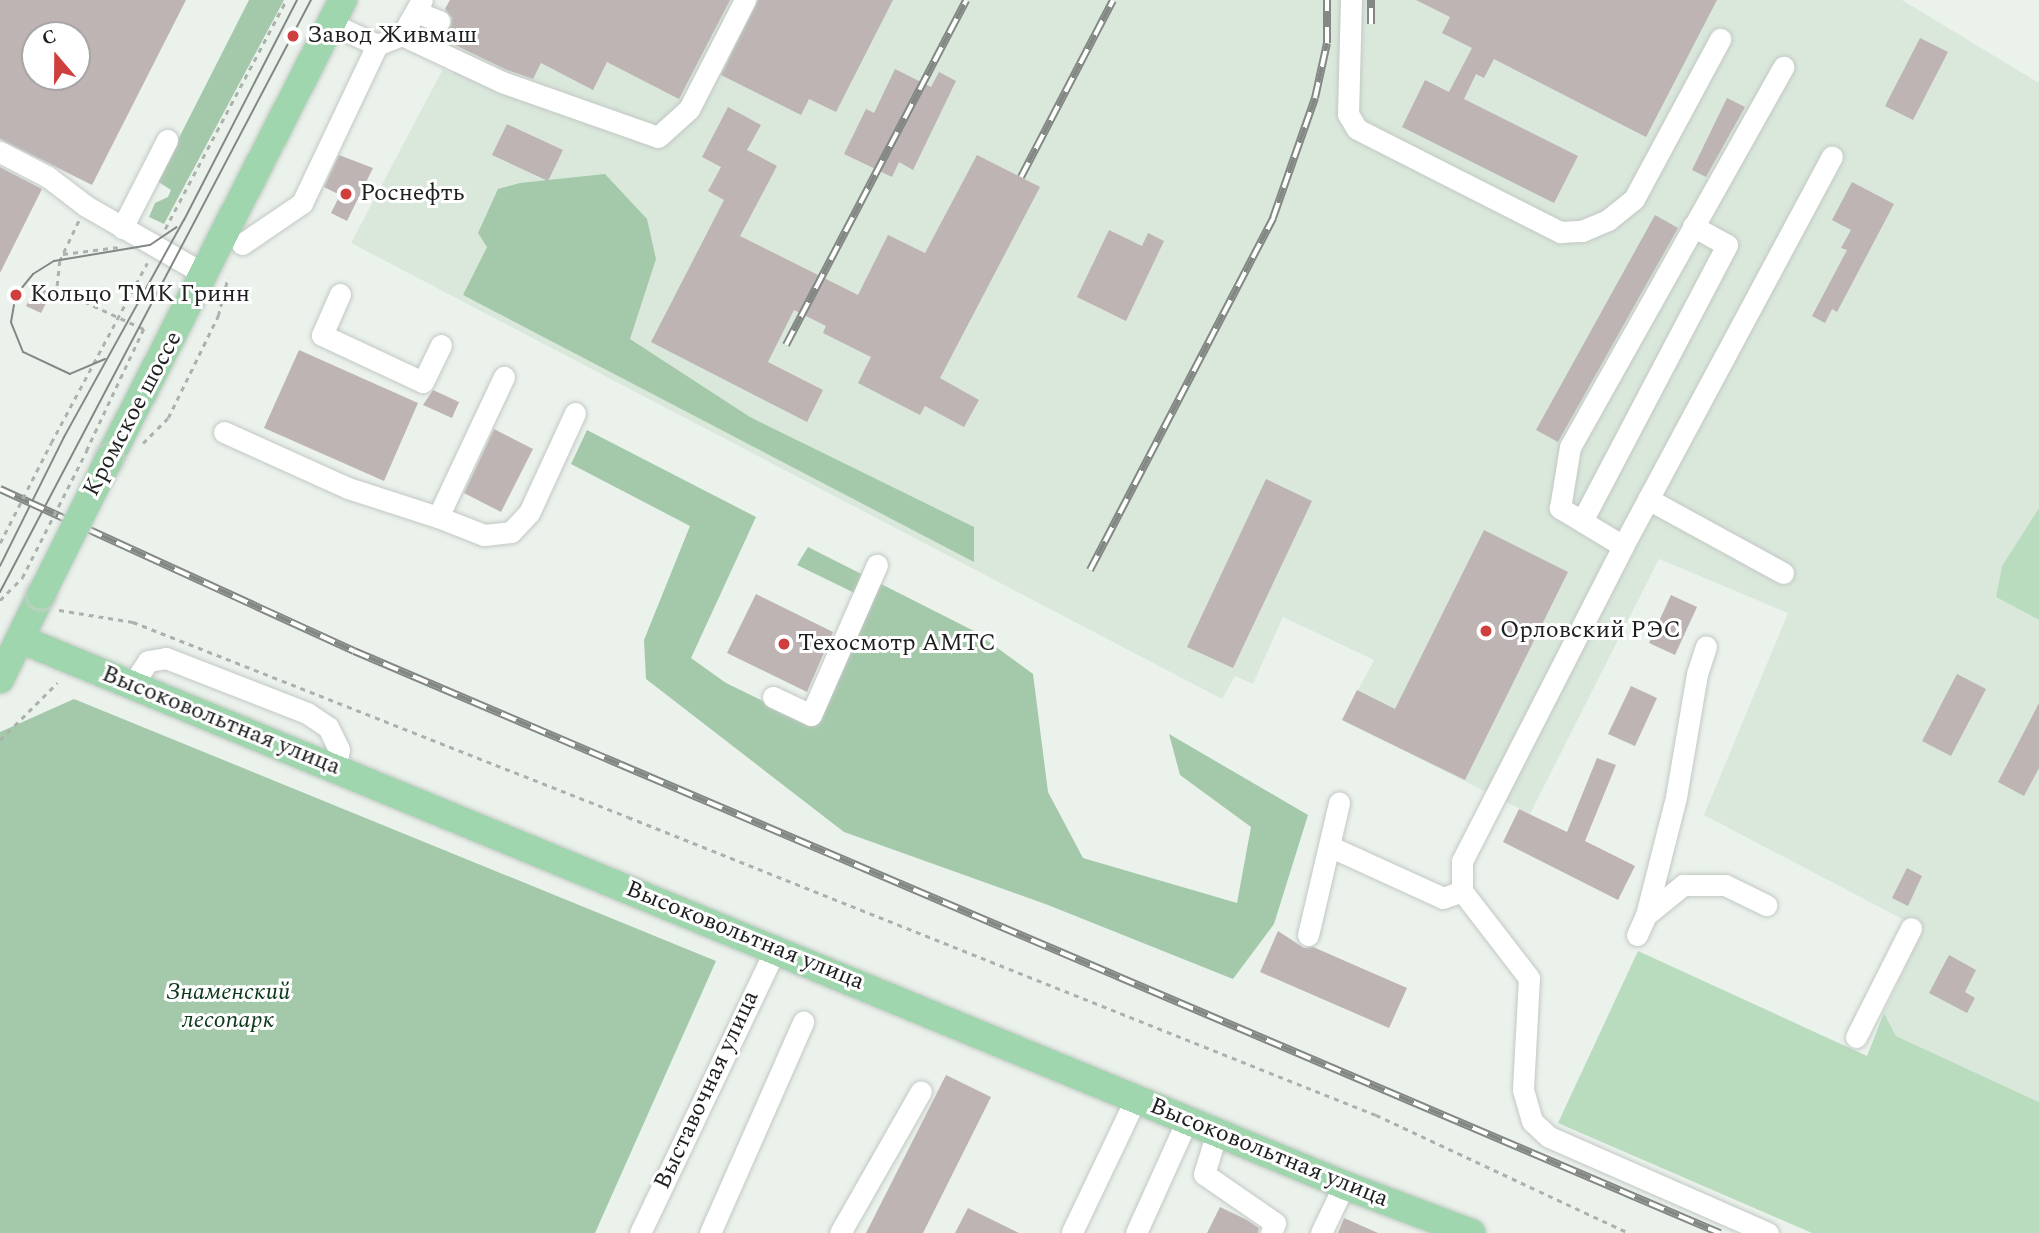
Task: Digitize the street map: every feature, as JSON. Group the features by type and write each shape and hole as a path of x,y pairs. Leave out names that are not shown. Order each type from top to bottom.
{"main road":[{"name":"Кромское шоссе","path":"0,679 40,595 98,454 206,275 339,7"},
{"name":"Высоковольтная улица","path":"20,639 776,948 1457,1231"}],"street":[{"path":"402,35 502,82 658,136 689,109 745,0"},
{"path":"1351,0 1348,114 1357,129 1560,232 1582,231 1608,220 1634,198 1720,39"},
{"path":"242,244 302,203 377,45 402,35 419,6 439,21"},
{"path":"339,7 377,45"},
{"path":"1623,546 1560,508 1570,447 1783,67"},
{"path":"122,228 167,140"},
{"path":"0,152 48,177 86,206 148,245 206,275"},
{"path":"1768,1233 1549,1137 1532,1121 1523,1089 1529,978 1462,891 1462,861 1623,546 1832,157"},
{"path":"1581,521 1727,245 1693,226"},
{"path":"341,294 322,335 423,382 441,345"},
{"path":"438,517 504,377"},
{"path":"224,432 348,488 484,535 511,532 529,513 575,412"},
{"path":"1648,499 1783,573"},
{"path":"773,697 811,715 877,565"},
{"path":"1637,935 1646,915 1676,797 1697,674 1706,646"},
{"path":"132,685 148,661 166,658 307,713 328,727 339,750 335,768"},
{"path":"1308,935 1339,803"},
{"path":"1329,846 1443,898 1462,891"},
{"path":"1646,915 1683,885 1725,885 1766,905"},
{"path":"1856,1037 1911,928"},
{"name":"Выставочная улица","path":"640,1233 776,948"},
{"path":"710,1233 803,1022"},
{"path":"840,1233 922,1091"},
{"path":"1072,1232 1136,1098"},
{"path":"1136,1233 1187,1120"},
{"path":"1217,1132 1204,1174 1276,1223 1271,1233"},
{"path":"1321,1233 1344,1185"}],"path":[{"path":"0,543 119,318 148,245 286,0"},
{"path":"40,595 98,454 144,329 57,289 63,254 86,206"},
{"path":"138,449 168,418 218,316 230,267 242,244"},
{"path":"63,254 148,245"},
{"path":"0,600 40,595 133,622 1376,1115 1629,1233"},
{"path":"0,740 57,683"}],"shaded area":[{"path":"450,0 1902,0 2039,83 2039,508 2002,566 1996,597 2039,620 2039,1102 1896,1036 1884,1013 1923,930 1704,815 1788,613 1659,559 1530,814 1342,720 1374,660 1283,617 1253,684 1235,676 1222,699 351,243 443,69 452,74 464,53 431,35"}],"green space":[{"path":"249,0 284,0 164,224 149,217 155,203 168,197 171,190 157,181"},
{"path":"605,174 647,219 656,259 630,339 750,417 974,527 974,562 463,295 487,247 478,233 498,189 520,183"},
{"path":"587,430 756,517 691,658 726,683 814,726 871,601 797,565 808,547 974,631 1033,674 1048,792 1083,858 1237,903 1251,827 1180,775 1169,734 1308,815 1274,924 1233,979 1048,905 844,832 646,679 644,640 690,526 571,464"},
{"path":"2039,508 2039,620 1996,597 2002,566"},
{"name":"Знаменский лесопарк","path":"74,699 716,961 595,1233 0,1233 0,732"},
{"path":"1638,951 1867,1056 1884,1013 1896,1036 2039,1102 2039,1233 1812,1233 1558,1123"}],"building":[{"path":"0,0 186,0 92,185 0,139"},
{"path":"450,0 730,0 679,99 607,62 593,90 541,63 533,79 507,70 432,34 451,26 452,18 445,9"},
{"path":"758,0 893,0 836,112 809,99 801,115 721,75"},
{"path":"1416,0 1717,0 1646,137 1494,59 1484,78 1476,74 1464,99 1578,156 1554,203 1402,127 1425,80 1449,92 1472,48 1442,33 1450,17"},
{"path":"1920,38 1948,52 1913,120 1885,106"},
{"path":"895,69 931,87 939,72 956,81 913,170 899,162 892,177 844,154 866,109 874,113"},
{"path":"1727,98 1745,107 1706,177 1692,170"},
{"path":"728,107 761,125 747,150 777,166 740,236 858,295 888,235 925,253 977,155 1040,187 940,378 979,400 964,427 925,406 920,415 858,383 871,357 823,333 826,326 794,310 768,362 823,390 807,422 651,342 724,200 708,191 721,167 702,157"},
{"path":"507,124 563,150 548,181 492,155"},
{"path":"339,155 373,168 347,221 331,213 340,195 324,187"},
{"path":"0,167 42,189 0,273"},
{"path":"1852,182 1894,204 1837,312 1832,309 1825,323 1812,316 1847,250 1841,248 1851,230 1832,220"},
{"path":"1655,215 1678,228 1558,442 1536,430"},
{"path":"1109,230 1142,246 1148,233 1164,241 1126,321 1077,297"},
{"path":"36,286 51,293 41,313 26,306"},
{"path":"299,350 418,403 384,481 264,428"},
{"path":"433,390 459,402 452,418 423,405"},
{"path":"494,429 533,449 501,512 464,493"},
{"path":"1266,479 1312,501 1233,668 1187,647"},
{"name":"Орловский РЭС","path":"1484,530 1568,572 1465,780 1342,720 1357,690 1395,709"},
{"name":"Техосмотр АМТС","path":"756,594 833,632 807,692 727,653"},
{"path":"1671,595 1697,607 1675,655 1649,643"},
{"path":"1957,674 1986,689 1951,756 1922,741"},
{"path":"1631,686 1657,698 1635,746 1608,734"},
{"path":"2039,703 2039,768 2024,796 1998,782"},
{"path":"1597,758 1616,765 1585,841 1635,866 1618,900 1503,842 1519,809 1567,832"},
{"path":"1907,868 1922,876 1908,906 1892,898"},
{"path":"1278,931 1304,948 1313,947 1407,988 1389,1028 1260,972"},
{"path":"1949,955 1976,970 1965,992 1975,998 1967,1013 1929,993"},
{"path":"946,1075 991,1097 923,1233 866,1233"},
{"path":"1220,1207 1259,1228 1258,1233 1207,1233"},
{"path":"968,1208 1019,1233 955,1233"},
{"path":"1344,1218 1378,1233 1338,1233"}],"tram line":[{"path":"0,566 64,437 184,220 297,0"},
{"path":"0,592 311,0"},
{"path":"105,359 70,374 23,352 11,322 16,295 33,274 54,261 150,245 177,227"}],"railway":[{"path":"786,345 966,0"},
{"path":"1021,177 1113,0"},
{"path":"1090,570 1273,218 1315,98 1327,43 1327,0"},
{"path":"1371,0 1371,24"},
{"path":"0,489 354,651 1720,1233"}],"place":[{"name":"Завод Живмаш","path":"293,36"},
{"name":"Роснефть","path":"346,194"},
{"name":"Кольцо ТМК Гринн","path":"16,295"},
{"name":"Орловский РЭС","path":"1486,631"},
{"name":"Техосмотр АМТС","path":"784,644"}]}
